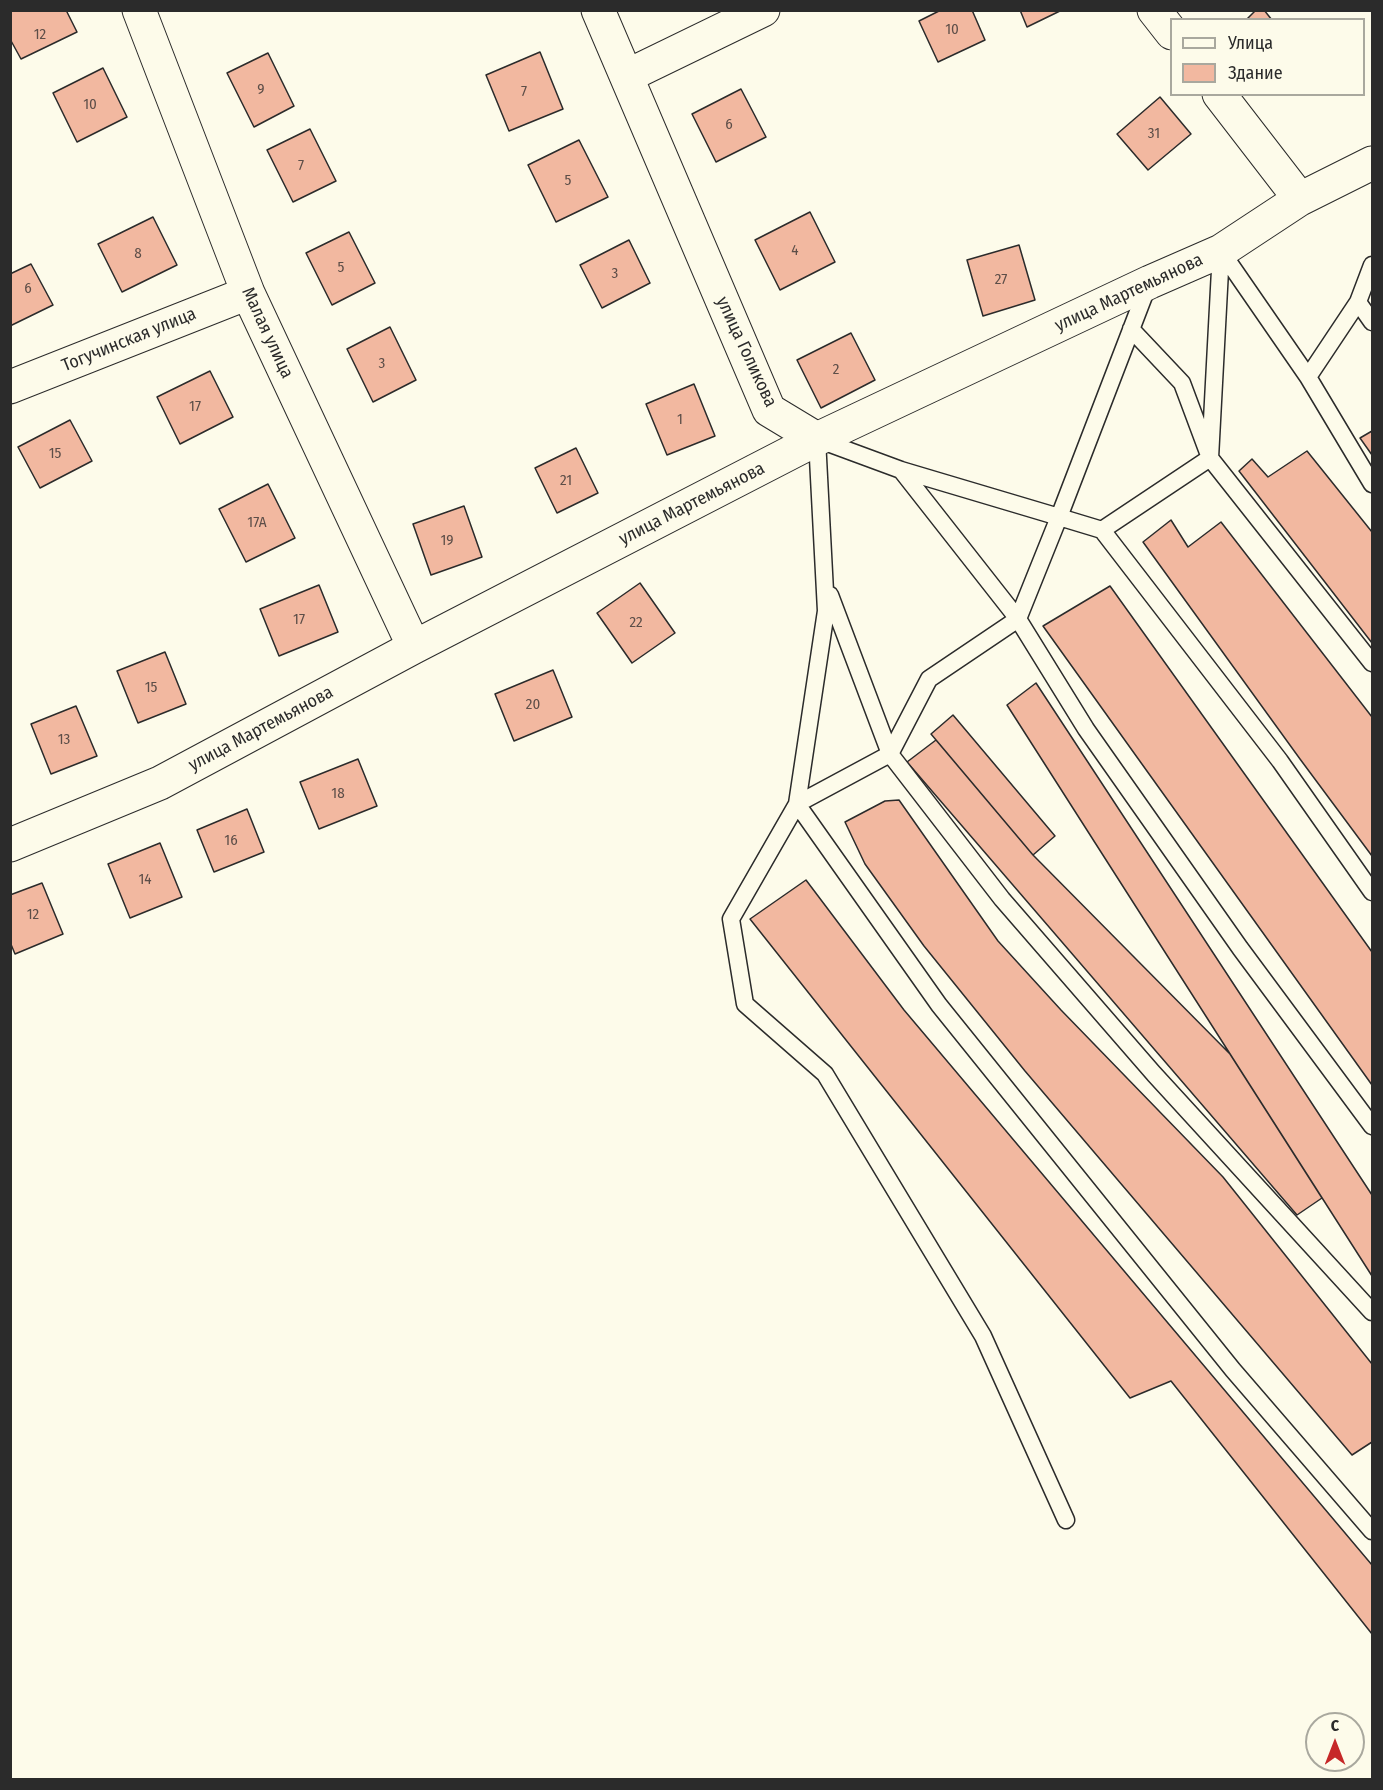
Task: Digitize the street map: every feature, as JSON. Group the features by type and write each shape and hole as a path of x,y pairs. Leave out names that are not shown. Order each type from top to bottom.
{"street":[{"name":"Малая улица","path":"139,10 248,293 414,647"},
{"name":"улица Голикова","path":"598,10 769,410 817,439"},
{"path":"627,76 763,10"},
{"path":"1154,10 1170,30"},
{"path":"1221,96 1300,199"},
{"name":"улица Мартемьянова","path":"10,845 160,783 414,647 817,439 1149,282 1221,251 1300,199 1372,163"},
{"name":"Тогучинская улица","path":"10,387 248,293"}],"lane":[{"path":"1221,251 1308,377 1372,484"},
{"path":"1210,458 1221,251"},
{"path":"1308,377 1358,302 1372,265"},
{"path":"797,804 890,754 929,679 1018,619 1149,282"},
{"path":"1358,302 1372,322"},
{"path":"1131,329 1182,383 1210,458 1372,663"},
{"name":"улица Голикова","path":"817,439 901,470 1102,530"},
{"path":"817,439 826,611 797,804 731,920 745,1004 825,1074 983,1336 1066,1520"},
{"path":"1210,458 1102,530 1280,761 1372,892"},
{"path":"901,470 1018,619 1086,729 1240,948 1372,1126"},
{"path":"825,580 890,754 1017,916 1154,1074 1372,1312"},
{"path":"797,804 939,1005 1233,1371 1372,1531"}],"building":[{"path":"10,10 66,10 77,32 21,59 10,39"},
{"path":"941,10 972,10 985,40 938,62 919,21"},
{"path":"1020,10 1062,10 1027,27"},
{"path":"1256,10 1264,10 1270,18 1248,18"},
{"path":"540,52 563,109 509,131 486,75"},
{"path":"268,53 294,106 254,127 227,73"},
{"path":"103,68 127,117 77,142 53,93"},
{"path":"741,89 766,137 716,162 692,114"},
{"path":"1160,97 1191,134 1148,170 1117,134"},
{"path":"310,129 336,181 293,202 267,150"},
{"path":"579,140 608,197 556,222 528,165"},
{"path":"810,212 835,262 780,290 755,240"},
{"path":"153,217 177,265 122,292 98,244"},
{"path":"349,232 375,283 332,305 306,253"},
{"path":"629,240 650,283 602,308 580,265"},
{"path":"1019,245 1035,300 983,316 967,260"},
{"path":"31,264 53,305 10,326 10,274"},
{"path":"390,327 416,380 373,402 347,349"},
{"path":"851,333 875,380 821,408 797,360"},
{"path":"210,371 233,417 180,444 157,397"},
{"path":"694,384 715,436 667,455 646,404"},
{"path":"70,420 92,461 40,488 18,447"},
{"path":"1372,431 1372,455 1360,438"},
{"path":"576,448 598,493 557,513 535,468"},
{"path":"1307,451 1372,532 1372,643 1239,471 1252,459 1268,477"},
{"path":"268,484 295,538 246,562 219,509"},
{"path":"464,506 482,557 431,575 413,524"},
{"path":"1171,520 1188,547 1221,522 1372,717 1372,856 1143,542"},
{"path":"640,583 675,633 632,663 597,613"},
{"path":"319,585 338,632 279,656 260,609"},
{"path":"1110,586 1372,952 1372,1085 1043,626"},
{"path":"165,652 186,704 138,723 117,671"},
{"path":"553,670 572,717 514,741 495,694"},
{"path":"1036,683 1372,1195 1372,1276 1007,705"},
{"path":"76,706 97,756 51,774 31,724"},
{"path":"953,715 1055,836 1033,855 931,734"},
{"path":"936,740 1033,855 1230,1054 1322,1198 1297,1215 907,762"},
{"path":"358,759 377,806 319,829 300,782"},
{"path":"899,800 998,941 1061,1010 1223,1177 1372,1364 1372,1442 1352,1455 1025,1071 924,946 865,864 845,822 885,801"},
{"path":"247,809 264,852 214,872 197,830"},
{"path":"160,843 182,897 130,918 108,864"},
{"path":"806,880 904,1010 1372,1565 1372,1634 1171,1381 1130,1398 750,919"},
{"path":"42,883 63,934 15,954 10,942 10,895"}]}
